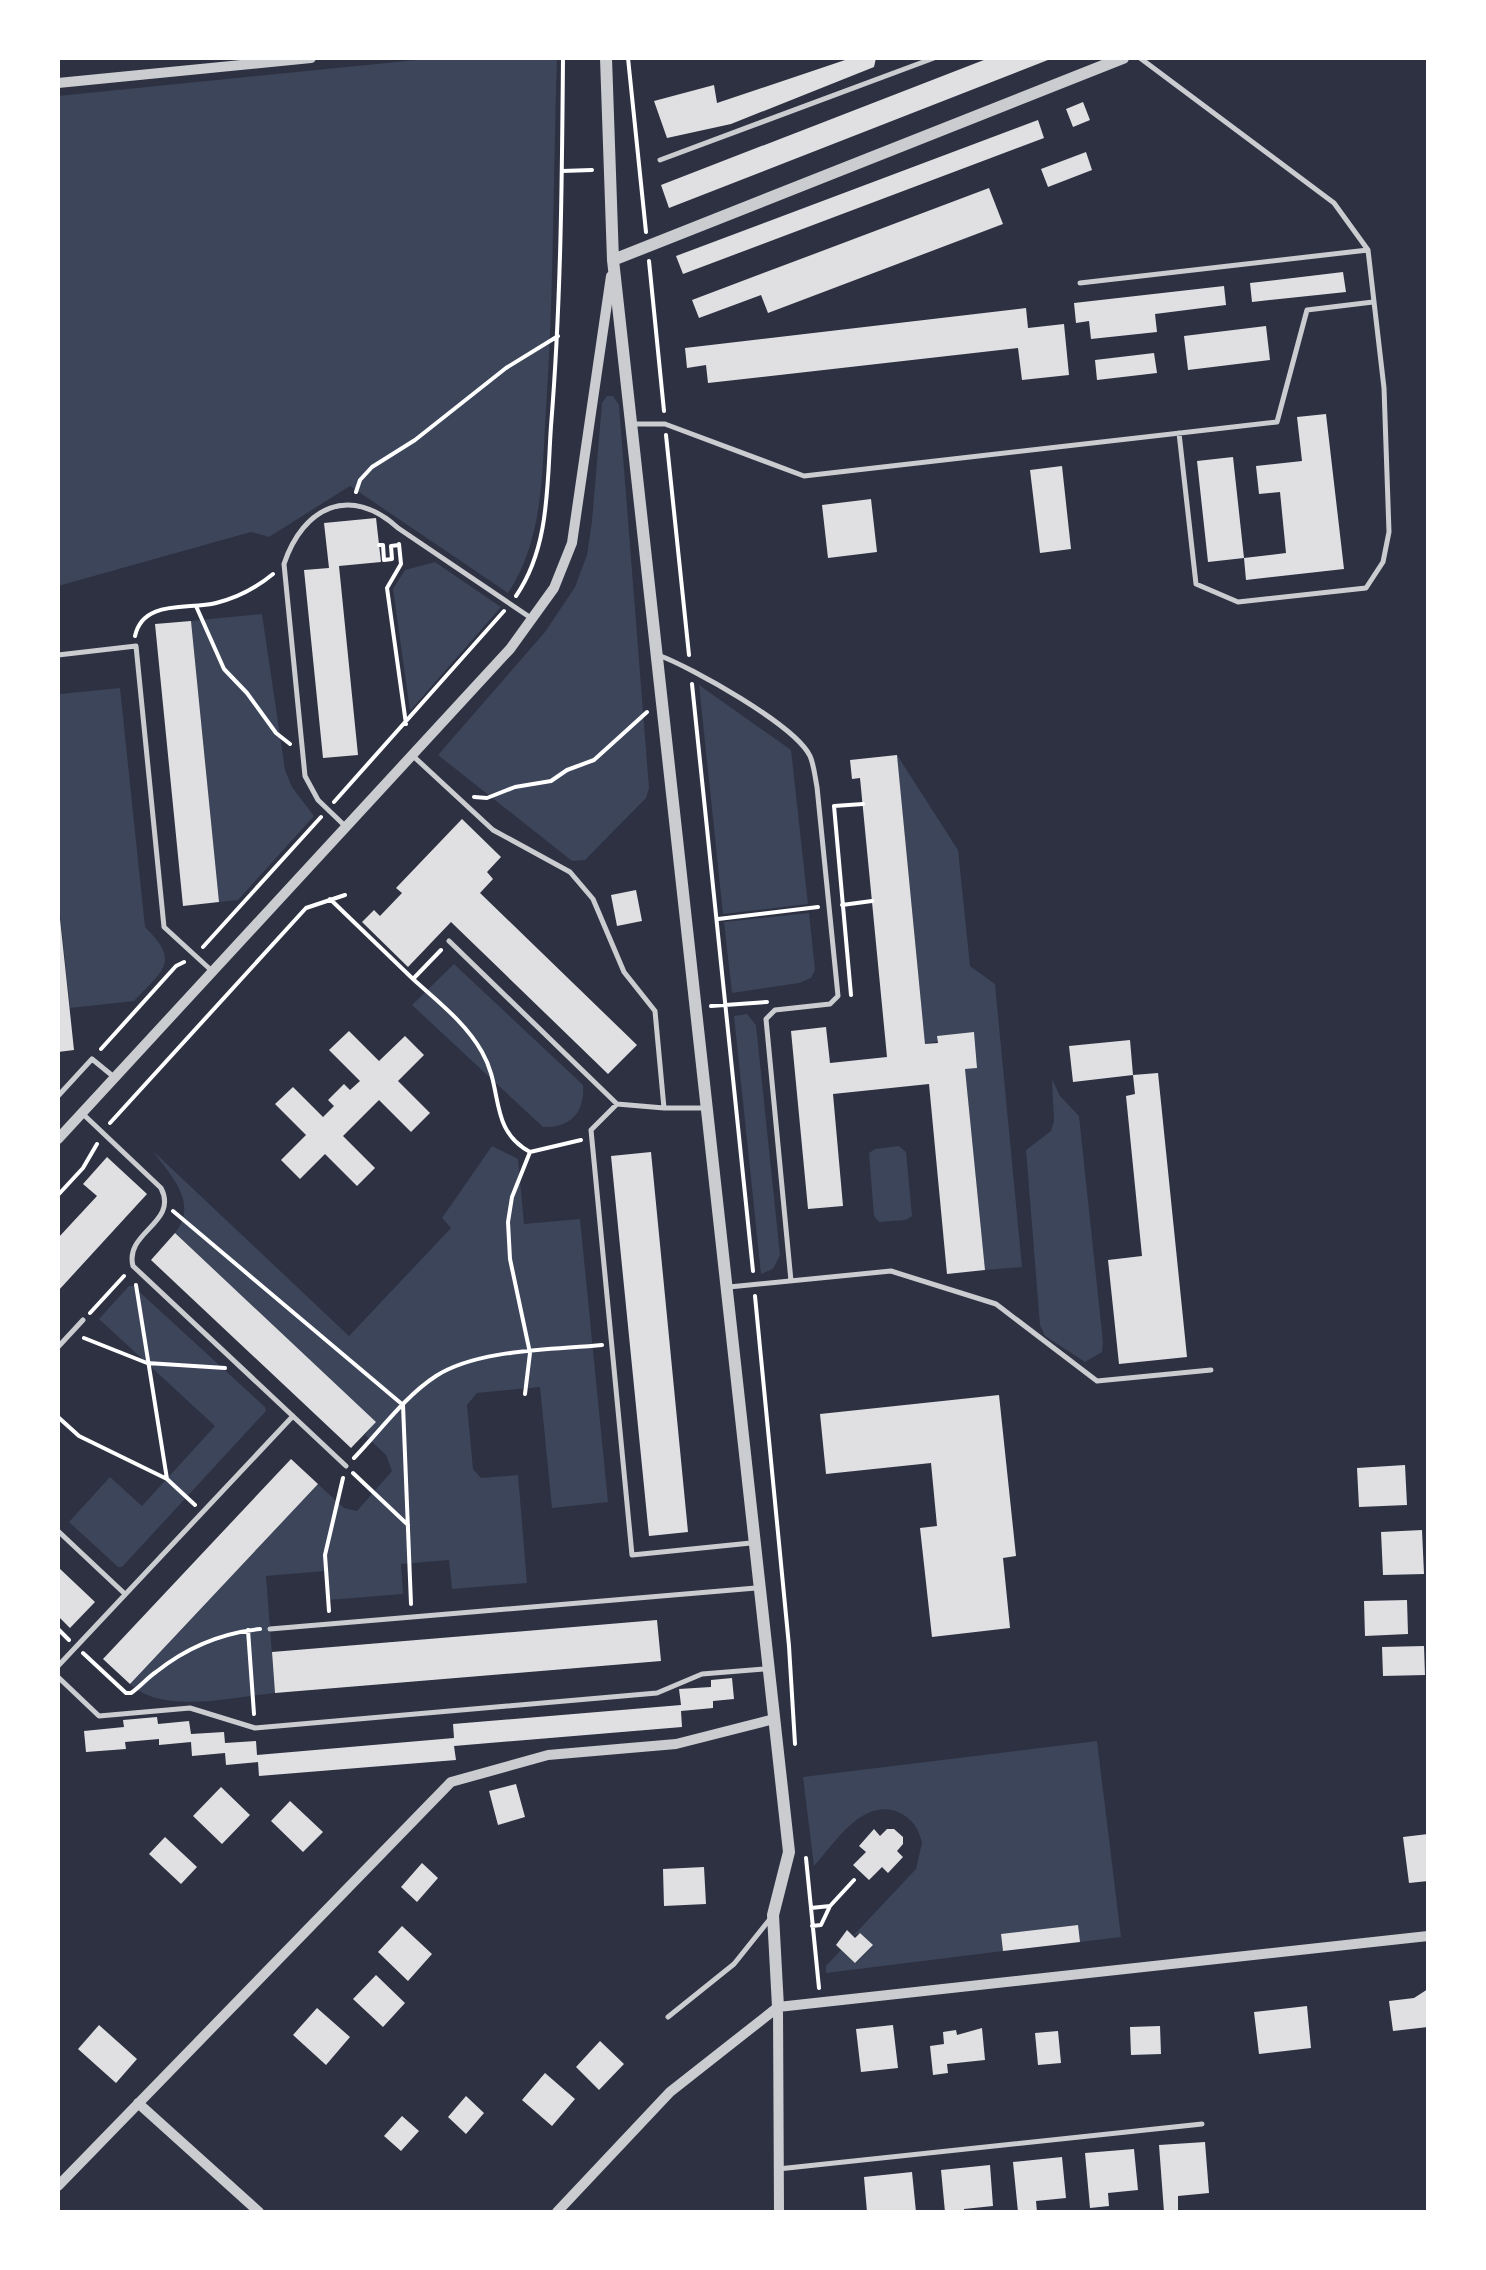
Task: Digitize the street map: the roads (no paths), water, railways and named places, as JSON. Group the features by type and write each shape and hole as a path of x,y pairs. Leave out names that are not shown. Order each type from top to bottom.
{"street":[{"path":"58,83 311,58"},
{"path":"606,58 613,260 789,1852 774,1915 779,2212"},
{"path":"613,260 1124,58"},
{"path":"58,1139 412,755 533,619 554,588 572,543 613,260"},
{"path":"58,2186 451,1782 548,1755 676,1744 774,1719"},
{"path":"557,2212 670,2092 778,2008 1428,1936"},
{"path":"138,2102 258,2212"}],"lane":[{"path":"660,160 934,58"},
{"path":"1140,58 1334,203 1368,250 1384,388 1389,532 1383,562 1366,588 1238,602 1196,584 1179,433"},
{"path":"1080,283 1368,250"},
{"path":"630,424 665,424 804,476 1277,422 1308,310 1374,302"},
{"path":"346,827 310,788 303,753 284,564 298,532 325,509 364,505 533,619"},
{"path":"58,654 136,646 164,927 212,972"},
{"path":"656,654 690,667 791,734 811,757 838,996 830,1004 774,1010 766,1019 791,1281"},
{"path":"412,755 494,830 570,872 594,899 624,972 655,1011 664,1108"},
{"path":"450,942 617,1104 706,1108"},
{"path":"58,1096 92,1058 114,1077"},
{"path":"617,1104 591,1130 632,1555 754,1542"},
{"path":"82,1113 161,1188 166,1204 163,1214 134,1245 133,1266 346,1466"},
{"path":"726,1288 891,1271 996,1304 1098,1381 1211,1370"},
{"path":"58,1348 83,1320"},
{"path":"58,1666 292,1416"},
{"path":"58,1530 125,1594"},
{"path":"270,1628 759,1588"},
{"path":"58,1677 99,1716 190,1708 256,1728 657,1692 702,1674 768,1669"},
{"path":"668,2017 734,1964 774,1915"},
{"path":"778,2169 1202,2124"}]}
